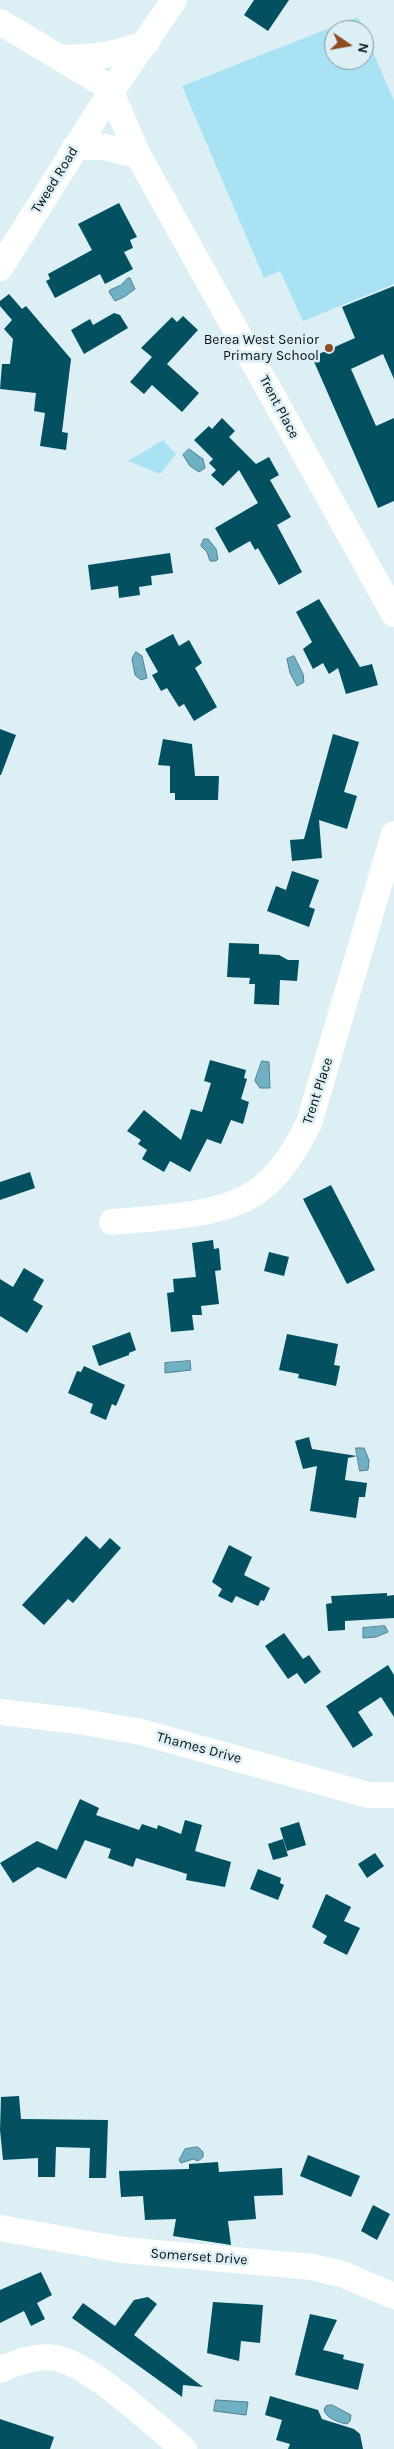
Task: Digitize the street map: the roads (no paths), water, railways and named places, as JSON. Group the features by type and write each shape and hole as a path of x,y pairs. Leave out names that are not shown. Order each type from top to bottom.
{"street":[{"name":"Tweed Road","path":"0,268 75,147 174,0"},
{"path":"0,22 90,75 111,92"},
{"path":"59,58 110,55 147,42"},
{"name":"Trent Place","path":"111,92 138,155 394,614"},
{"path":"75,147 104,147 138,155"},
{"name":"Trent Place","path":"112,1222 181,1215 236,1202 256,1192 269,1181 296,1149 308,1124 394,834"},
{"name":"Thames Drive","path":"0,1712 78,1721 141,1732 368,1795 394,1795"},
{"name":"Somerset Drive","path":"0,2228 123,2250 312,2267 342,2274 394,2296"},
{"path":"0,2370 15,2363 36,2358 55,2358 76,2365 94,2376 184,2449"}],"place":[{"name":"Berea West Senior Primary School","path":"329,348"}]}
